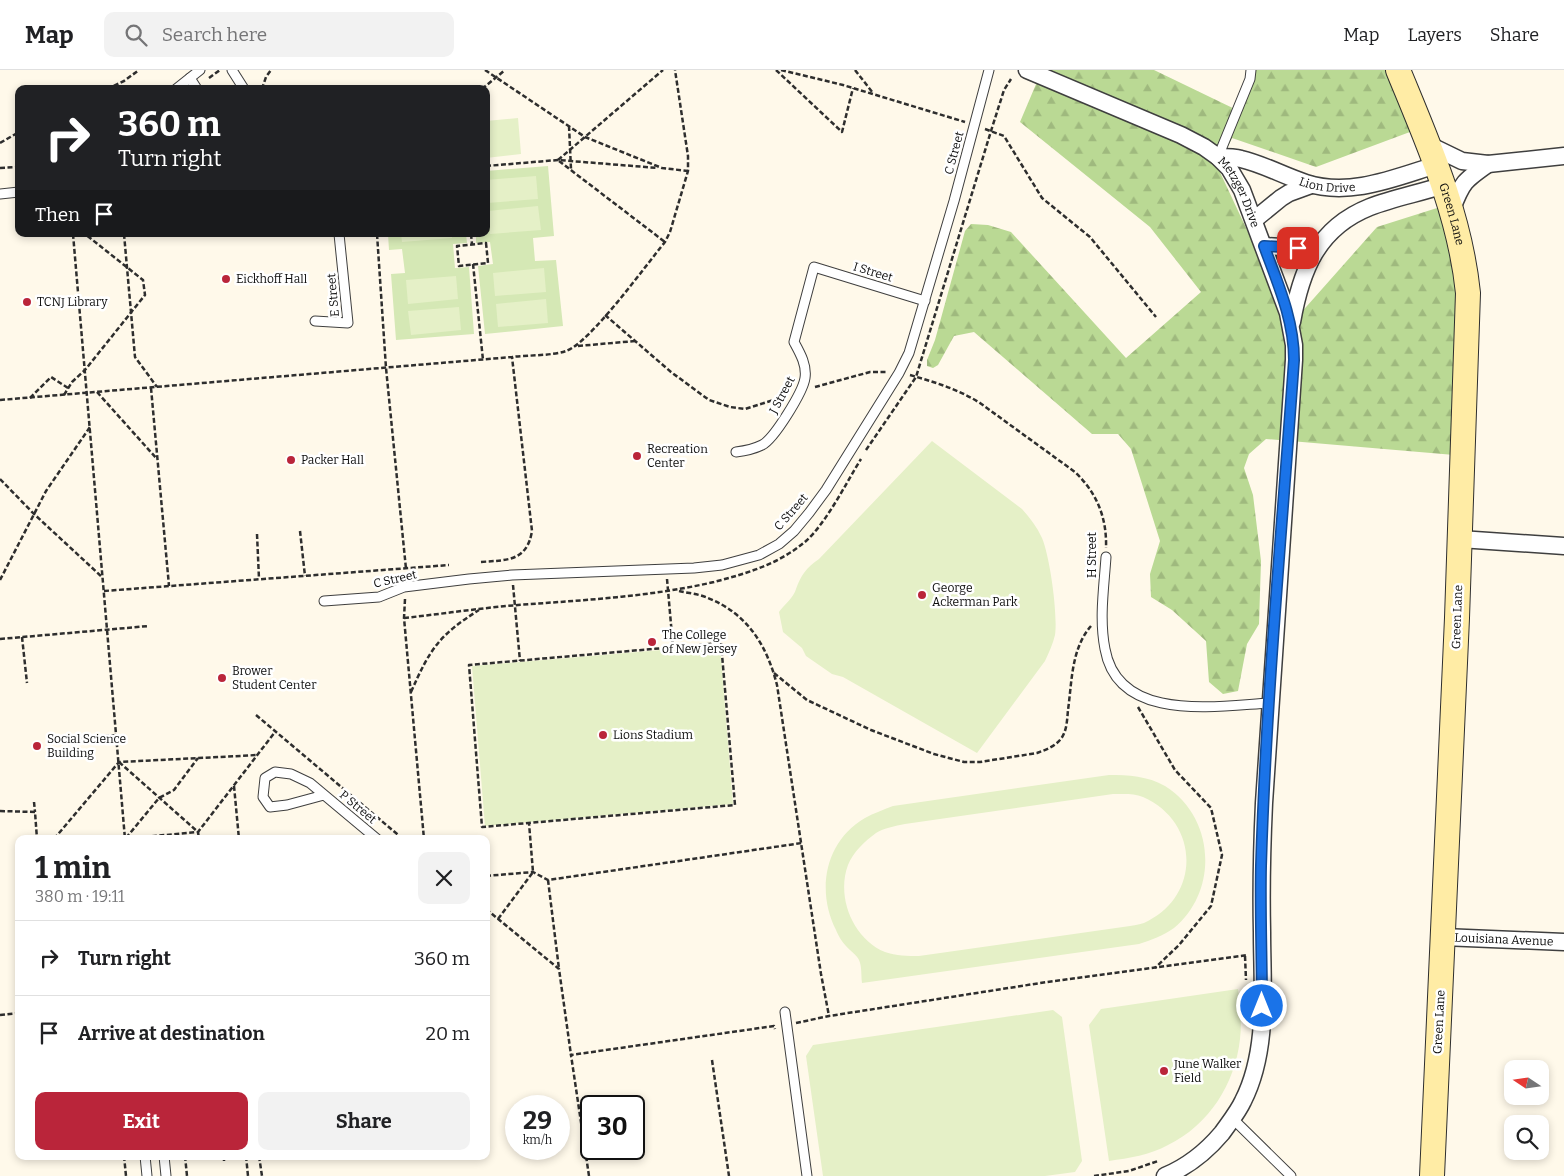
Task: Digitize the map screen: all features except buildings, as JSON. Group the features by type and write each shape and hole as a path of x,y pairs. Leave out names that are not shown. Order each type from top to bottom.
{"street":[{"name":"Metzger Drive","path":"1027,70 1181,135 1218,157 1237,180 1264,246 1291,325 1294,360 1269,703 1261,868 1260,1046 1252,1079 1243,1102 1232,1118 1207,1150 1188,1165 1165,1176"},
{"name":"Green Lane","path":"1398,70 1437,165 1452,209 1462,250 1468,293 1460,539 1432,1176"},
{"path":"1291,325 1304,272 1315,249 1340,224 1354,215 1437,165 1462,161 1488,164 1564,156"},
{"name":"Lion Drive","path":"1218,157 1240,158 1311,185 1330,188 1352,188 1373,184 1437,165"},
{"path":"1452,209 1468,178 1488,164"},
{"path":"1254,220 1289,193 1311,185"},
{"path":"1264,246 1315,249"},
{"path":"1460,539 1564,546"},
{"name":"Louisiana Avenue","path":"1443,937 1564,942"}],"lane":[{"path":"181,85 200,70"},
{"path":"232,70 241,85"},
{"name":"C Street","path":"324,601 379,597 404,587 512,575 722,565 759,555 779,544 794,531 826,490 899,373 909,353 989,70"},
{"path":"1218,157 1250,78 1251,70"},
{"path":"190,78 201,85"},
{"path":"0,194 15,192"},
{"name":"E Street","path":"315,321 348,322 339,237"},
{"name":"I Street","path":"814,267 925,301"},
{"name":"J Street","path":"736,452 762,445 775,434 800,391 805,378 803,360 794,342 814,267"},
{"name":"H Street","path":"1106,557 1103,616 1105,649 1110,665 1130,690 1156,702 1184,706 1269,703"},
{"name":"P Street","path":"324,795 287,805 270,807 263,797 265,778 275,772 291,774 310,783 372,835"},
{"path":"785,1012 807,1176"},
{"path":"1232,1118 1291,1176"},
{"path":"145,1160 147,1176"},
{"path":"164,1160 166,1176"}],"path":[{"path":"116,85 139,70"},
{"path":"201,85 220,70"},
{"path":"263,85 266,76 271,70"},
{"path":"484,70 585,137 662,168"},
{"path":"487,85 505,70"},
{"path":"558,160 663,70"},
{"path":"0,400 565,352 577,346 605,315 665,242 670,232 688,171 688,156 675,70"},
{"path":"776,70 842,132 854,88"},
{"path":"781,70 854,88 967,122"},
{"path":"855,70 874,94"},
{"path":"569,126 571,169"},
{"path":"984,128 1004,136 1042,198 1090,237 1156,317"},
{"path":"0,143 15,134"},
{"path":"490,166 558,160 688,171"},
{"path":"558,160 665,242"},
{"path":"0,168 15,167"},
{"path":"73,237 117,735 124,835"},
{"path":"64,395 72,382 85,370 145,295 143,280 89,237"},
{"path":"124,237 135,357 157,387"},
{"path":"377,237 386,368 406,569"},
{"path":"471,237 472,244"},
{"path":"486,243 488,263 473,264 459,266 457,246 486,243"},
{"path":"473,264 483,360"},
{"path":"605,315 671,372 708,400 730,407 745,409 800,391 870,372 888,372"},
{"path":"577,346 635,341"},
{"path":"481,562 511,559 518,556 525,551 532,532 512,357"},
{"name":"H Street","path":"910,375 965,394 980,403 1086,482 1103,514 1106,557"},
{"path":"30,398 50,377 68,388"},
{"path":"151,388 169,586"},
{"path":"97,392 158,460"},
{"path":"0,580 46,491 90,427"},
{"path":"0,479 34,514 103,578"},
{"path":"300,531 305,576"},
{"path":"257,534 259,580"},
{"path":"104,591 450,565"},
{"path":"667,569 667,592 673,647"},
{"path":"513,585 520,661"},
{"path":"678,590 706,597 724,605 746,623 760,641 770,659 802,843 829,1016"},
{"path":"404,599 404,618 424,835"},
{"path":"411,692 422,666 434,646 448,632 480,610"},
{"path":"773,672 807,700 871,730 934,754 964,762 980,762 1037,753 1053,746 1064,733 1076,653 1081,640 1103,616"},
{"path":"0,639 149,626"},
{"path":"22,637 27,684"},
{"path":"721,643 735,805 482,827 469,665 520,661 721,643"},
{"path":"1130,690 1174,770 1211,808 1222,855 1211,906 1178,945 1153,969"},
{"path":"256,715 398,835"},
{"path":"166,835 198,832 275,732"},
{"path":"74,739 117,735"},
{"path":"57,835 119,762 258,755"},
{"path":"127,835 159,798 174,790 198,758"},
{"path":"119,762 198,832 198,835"},
{"path":"234,785 239,835"},
{"path":"34,802 38,835"},
{"path":"0,812 35,812"},
{"path":"498,919 533,872 529,823"},
{"path":"490,876 533,872 548,880 802,843"},
{"path":"548,880 589,1176"},
{"path":"490,912 559,969"},
{"path":"571,1055 774,1026 1047,982 1262,953"},
{"path":"1244,956 1247,986"},
{"path":"0,1015 15,1013"},
{"path":"774,1026 776,1036"},
{"path":"712,1060 729,1176"},
{"path":"1094,1176 1129,1171 1164,1159"},
{"path":"124,1160 126,1176"},
{"path":"185,1160 187,1176"},
{"path":"246,1160 248,1176"},
{"path":"260,1160 262,1176"}],"green space":[{"path":"1042,70 1154,70 1241,112 1255,70 1393,70 1426,126 1316,167 1232,138 1218,168 1291,324 1377,227 1456,202 1466,456 1266,439 1249,454 1244,468 1253,495 1261,561 1259,624 1247,644 1238,691 1223,694 1209,682 1206,641 1172,610 1151,597 1150,574 1160,541 1131,449 1118,434 1092,434 974,332 954,336 938,365 933,368 927,366 927,360 935,340 965,231 971,224 988,225 1011,232 1126,358 1201,292 1150,227 1020,122"},
{"path":"518,118 521,154 490,158 490,121"},
{"path":"548,166 554,236 533,238 535,261 556,260 563,326 485,334 478,266 493,264 490,242 476,243 476,237 490,237 490,171"},
{"path":"536,176 538,199 490,203 490,180"},
{"path":"538,206 541,230 490,234 490,211"},
{"path":"388,237 466,237 467,243 453,244 455,268 469,267 474,334 396,340 391,274 405,273 402,249 389,250"},
{"path":"401,237 452,237 452,238 402,242"},
{"path":"544,268 546,292 495,296 493,273"},
{"path":"456,276 458,299 408,304 406,280"},
{"path":"546,299 548,323 498,327 496,304"},
{"path":"459,307 461,330 411,335 408,311"},
{"name":"George Ackerman Park","path":"932,441 1022,509 1028,516 1042,538 1053,586 1056,626 1052,645 1045,661 977,753 843,677 832,674 806,656 802,648 783,632 779,612 793,595 804,572 819,559"},
{"name":"Lions Stadium","path":"720,645 733,804 485,826 472,666"},
{"path":"1109,775 1145,778 1165,786 1182,799 1194,816 1202,835 1205,855 1204,875 1199,895 1189,913 1174,928 1139,944 862,983 859,960 842,940 830,915 826,899 828,868 833,853 851,828 868,816 893,806","holes":["1113,794 1140,796 1161,808 1175,823 1183,839 1186,858 1185,876 1178,893 1166,909 1146,922 1130,926 911,956 885,952 874,946 864,937 850,916 844,890 848,865 860,847 879,831 905,824"]},
{"name":"June Walker Field","path":"1238,989 1241,1026 1237,1056 1226,1087 1218,1101 1207,1115 1183,1137 1147,1154 1109,1161 1089,1025 1101,1009"},
{"path":"1053,1010 1062,1017 1082,1161 1075,1172 1045,1176 823,1176 806,1056 813,1045"}],"place":[{"name":"Eickhoff Hall","path":"226,279"},
{"name":"TCNJ Library","path":"27,302"},
{"name":"Recreation Center","path":"637,456"},
{"name":"Packer Hall","path":"291,460"},
{"name":"George Ackerman Park","path":"922,595"},
{"name":"The College of New Jersey","path":"652,642"},
{"name":"Brower Student Center","path":"222,678"},
{"name":"Lions Stadium","path":"603,735"},
{"name":"Social Science Building","path":"37,746"},
{"name":"June Walker Field","path":"1164,1071"}],"route":[{"path":"1262,1006 1261,868 1264,803 1269,703 1294,360 1291,325 1264,246 1298,248"}]}
